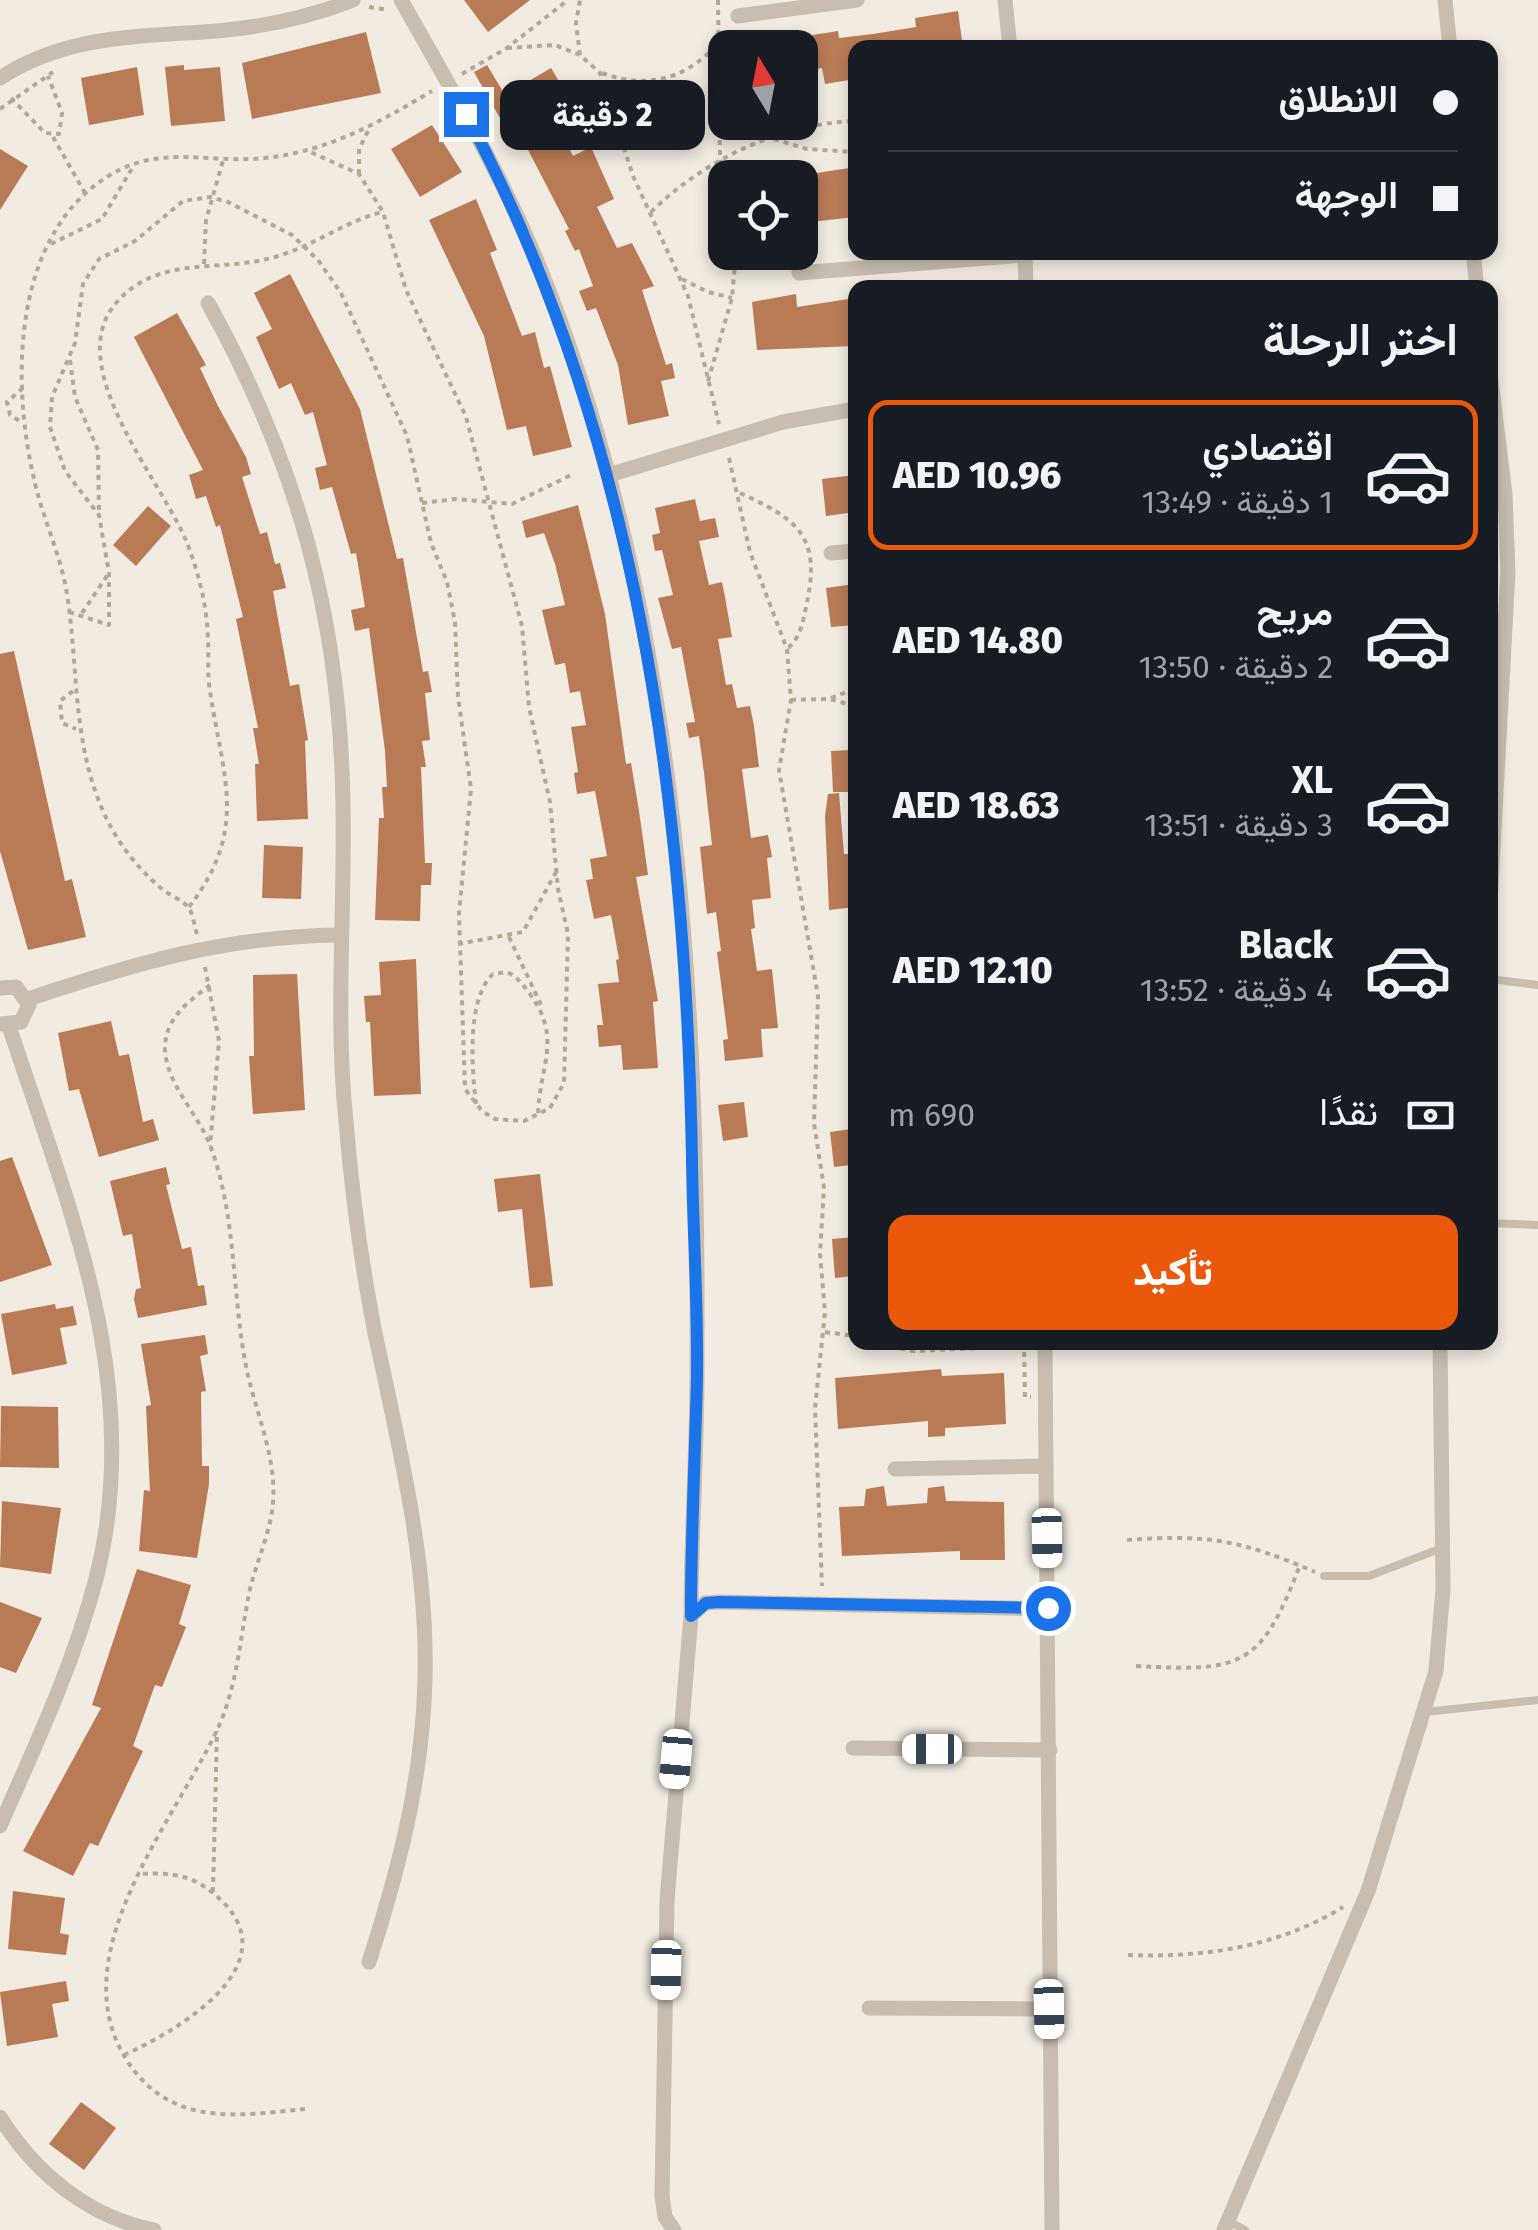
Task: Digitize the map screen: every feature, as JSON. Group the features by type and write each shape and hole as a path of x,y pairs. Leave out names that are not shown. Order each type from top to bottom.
{"street":[{"path":"0,78 41,56 100,38 247,27 353,0"},
{"path":"401,0 448,82 536,258 566,338 609,475 650,670 684,948 697,1340 691,1616 667,1918 662,2196 665,2216 674,2230"},
{"path":"738,16 857,0"},
{"path":"1005,0 1009,40"},
{"path":"1446,0 1449,40"},
{"path":"799,273 954,260"},
{"path":"208,302 282,454 316,564 336,678 340,735 340,1072 353,1196 409,1493 425,1676 416,1781 406,1838 369,1962"},
{"path":"609,475 724,440 848,411"},
{"path":"1498,438 1508,572 1498,756"},
{"path":"831,553 848,552"},
{"path":"28,999 200,946 270,937 341,935"},
{"path":"0,988 16,987 28,999"},
{"path":"0,1826 57,1702 96,1577 105,1532 111,1439 104,1346 84,1249 4,1025 26,1018 28,999"},
{"path":"1045,1350 1052,2230"},
{"path":"1226,2225 1368,1892 1425,1712 1442,1630 1440,1350"},
{"path":"895,1469 1046,1466"},
{"path":"691,1616 712,1602 1048,1608"},
{"path":"853,1748 1050,1750"},
{"path":"870,2008 1049,2009"},
{"path":"0,2117 32,2162 56,2184 113,2218 154,2230"}],"lane":[{"path":"1498,980 1538,985"},
{"path":"1498,1223 1538,1225"},
{"path":"1324,1576 1369,1576 1442,1548"},
{"path":"1425,1712 1538,1700"},
{"path":"1226,2225 1245,2230"}],"path":[{"path":"210,1146 220,1066 210,985 189,906 149,878 112,830 91,779 78,730 69,612 24,423 22,388 30,295 47,246 85,193 134,164 176,154 259,159 306,150 371,127 507,48 568,0"},
{"path":"580,0 576,24 580,56"},
{"path":"718,0 718,30"},
{"path":"507,48 542,44 580,56 600,73 643,83 664,80 708,55"},
{"path":"600,73 633,176 682,279 740,493 750,552 787,649 790,700 778,770 818,996 814,1123 824,1188 820,1254 824,1332 815,1397 822,1604"},
{"path":"48,75 62,112 61,127 53,137"},
{"path":"12,98 53,137 85,193"},
{"path":"818,129 848,123"},
{"path":"98,515 65,472 52,443 52,397 70,357 82,284 92,266 136,241 183,201 210,198 263,216 304,245 341,293 377,380 400,419 452,603 458,697 470,778 458,944 464,1004 462,1071 476,1106 509,1122 538,1116 559,1097 564,1083 568,934 556,871 550,802 529,707 522,626 466,417 406,290 383,212 360,174 359,149 371,127"},
{"path":"720,140 720,158"},
{"path":"651,212 689,178 720,158 771,140"},
{"path":"777,140 806,149 848,152"},
{"path":"306,150 360,174"},
{"path":"204,264 210,198 224,158"},
{"path":"47,246 102,219 134,164"},
{"path":"189,906 219,857 230,801 209,690 206,614 186,541 112,403 100,338 110,310 134,287 164,272 204,264 258,262 304,245 347,222 383,212"},
{"path":"708,381 732,298 734,270"},
{"path":"682,279 732,298"},
{"path":"69,612 82,613 109,625 110,573 98,515 98,450 75,397 70,357"},
{"path":"22,388 7,402 10,414 24,423"},
{"path":"422,503 456,498 520,502 556,478 572,474"},
{"path":"740,493 793,521 810,551 808,603 798,637 787,649"},
{"path":"82,613 110,573"},
{"path":"73,692 60,701 58,713 66,726 78,730"},
{"path":"790,700 830,698 848,692"},
{"path":"830,698 848,704"},
{"path":"458,944 509,937 529,926 556,871"},
{"path":"509,937 538,990 550,1042 538,1116"},
{"path":"476,1106 473,1032 487,979 500,972 514,975 544,1012"},
{"path":"210,985 173,1018 165,1048 173,1078 210,1146 223,1198 245,1362 274,1486 270,1521 250,1590 238,1666 217,1729 139,1874 109,1960 110,2010 124,2055 154,2092 193,2113 223,2116 305,2109"},
{"path":"824,1332 848,1333"},
{"path":"905,1350 934,1350"},
{"path":"1128,1540 1197,1535 1267,1551 1324,1576"},
{"path":"1136,1666 1195,1669 1248,1657 1278,1623 1300,1565"},
{"path":"213,1892 217,1729"},
{"path":"124,2055 188,2022 214,1997 237,1964 241,1929 213,1892 181,1874 139,1874"},
{"path":"1128,1955 1234,1951 1322,1920 1368,1892"}],"building":[{"path":"464,0 530,0 488,32"},
{"path":"958,11 962,40 848,40 848,80 825,84 822,68 818,69 818,34 838,31 839,38 916,27 915,18"},
{"path":"366,32 381,93 252,119 242,63"},
{"path":"184,65 184,70 220,67 225,121 171,126 165,67"},
{"path":"487,65 505,95 551,68 560,83 545,92 559,116 555,119 573,156 591,147 614,199 597,207 617,248 632,243 654,286 642,290 666,365 672,363 675,378 661,381 669,416 628,425 618,365 596,308 587,311 579,291 593,286 579,249 575,251 565,231 569,229 510,115 501,120 474,72"},
{"path":"137,67 144,115 89,125 81,78"},
{"path":"432,125 462,172 420,197 391,149"},
{"path":"0,149 28,166 0,210"},
{"path":"848,168 848,218 818,221 818,173"},
{"path":"476,199 497,250 490,253 522,336 535,332 544,368 550,366 572,447 533,456 526,426 507,430 484,336 429,220"},
{"path":"290,274 360,409 397,559 403,558 423,672 428,671 432,692 425,693 430,740 422,741 426,767 421,767 425,863 432,863 431,885 421,885 420,921 375,920 379,818 384,818 382,787 387,787 369,628 355,631 351,610 365,607 356,553 351,554 332,487 320,490 315,468 327,465 313,412 305,415 291,383 279,389 256,337 272,329 254,293"},
{"path":"796,294 797,307 848,299 848,346 757,350 752,302"},
{"path":"177,313 206,365 200,368 246,457 251,474 242,477 260,534 267,532 275,564 280,563 286,588 273,591 290,686 299,684 308,740 308,819 257,821 255,764 259,764 253,728 258,728 236,619 243,617 220,525 216,527 206,496 196,499 189,475 203,470 134,337"},
{"path":"848,476 848,513 826,516 822,479"},
{"path":"695,499 700,521 715,518 719,537 699,541 709,585 722,582 725,597 732,637 718,639 726,685 732,684 737,708 750,706 754,726 759,767 742,769 751,838 768,835 772,857 767,858 771,898 752,900 755,928 751,929 757,971 772,969 778,1028 761,1029 763,1057 725,1061 723,1040 728,1039 717,952 721,951 716,912 707,914 700,847 712,845 699,736 689,738 686,723 695,722 681,647 672,649 658,598 673,595 662,550 655,551 652,535 660,533 655,508"},
{"path":"578,505 605,614 626,764 631,763 639,811 648,875 636,877 658,1001 653,1002 658,1068 623,1070 621,1045 599,1047 597,1025 603,1025 598,984 619,982 619,959 611,915 594,919 586,880 593,879 590,859 607,856 595,791 577,794 571,727 586,725 580,691 570,693 565,663 555,665 542,610 565,605 555,564 544,533 526,538 522,521"},
{"path":"148,506 171,526 136,566 113,545"},
{"path":"848,585 848,626 831,627 826,588"},
{"path":"14,651 65,881 72,879 86,937 28,950 0,851 0,654"},
{"path":"848,750 848,792 833,792 831,751"},
{"path":"839,793 844,854 848,854 848,908 829,910 825,816 828,794"},
{"path":"264,845 303,847 301,899 262,898"},
{"path":"416,959 421,1094 374,1096 370,1022 366,1022 364,996 381,995 379,962"},
{"path":"297,974 305,1110 253,1114 249,1056 254,1056 253,975"},
{"path":"111,1021 119,1056 129,1054 143,1122 153,1119 159,1140 99,1157 79,1089 69,1091 58,1033"},
{"path":"744,1102 748,1137 723,1141 718,1105"},
{"path":"848,1129 848,1165 834,1167 830,1132"},
{"path":"12,1157 52,1265 0,1282 0,1161"},
{"path":"166,1167 170,1184 166,1185 182,1249 191,1247 198,1286 204,1285 207,1305 138,1318 134,1299 136,1289 141,1288 132,1234 123,1236 110,1181"},
{"path":"540,1174 553,1286 530,1288 522,1209 498,1212 494,1179"},
{"path":"848,1238 848,1277 835,1278 832,1239"},
{"path":"55,1304 56,1309 73,1306 77,1325 60,1328 67,1364 12,1375 1,1314"},
{"path":"205,1335 208,1354 200,1356 206,1391 201,1392 202,1466 209,1466 209,1484 197,1558 139,1551 144,1490 150,1491 146,1406 151,1405 141,1344"},
{"path":"941,1369 942,1376 1004,1373 1006,1424 945,1428 945,1436 928,1437 928,1421 838,1429 835,1378"},
{"path":"1,1406 58,1407 59,1468 0,1467"},
{"path":"884,1486 887,1506 927,1503 928,1488 944,1486 946,1501 1004,1502 1005,1560 960,1560 960,1551 842,1556 839,1507 864,1506 866,1489"},
{"path":"2,1501 61,1508 51,1574 0,1567"},
{"path":"137,1569 191,1585 179,1624 186,1627 162,1687 155,1685 133,1746 143,1751 98,1846 90,1843 73,1876 23,1851 101,1708 92,1705"},
{"path":"0,1602 42,1618 16,1673 0,1667"},
{"path":"13,1891 65,1898 60,1933 69,1935 66,1955 8,1949"},
{"path":"66,1981 69,2001 52,2004 58,2037 7,2046 0,1992"},
{"path":"81,2102 116,2128 84,2170 49,2144"}],"route":[{"path":"466,114 529,242 574,362 609,475 650,670 684,948 693,1108 697,1377 691,1616 706,1603 719,1602 1048,1608"}]}
